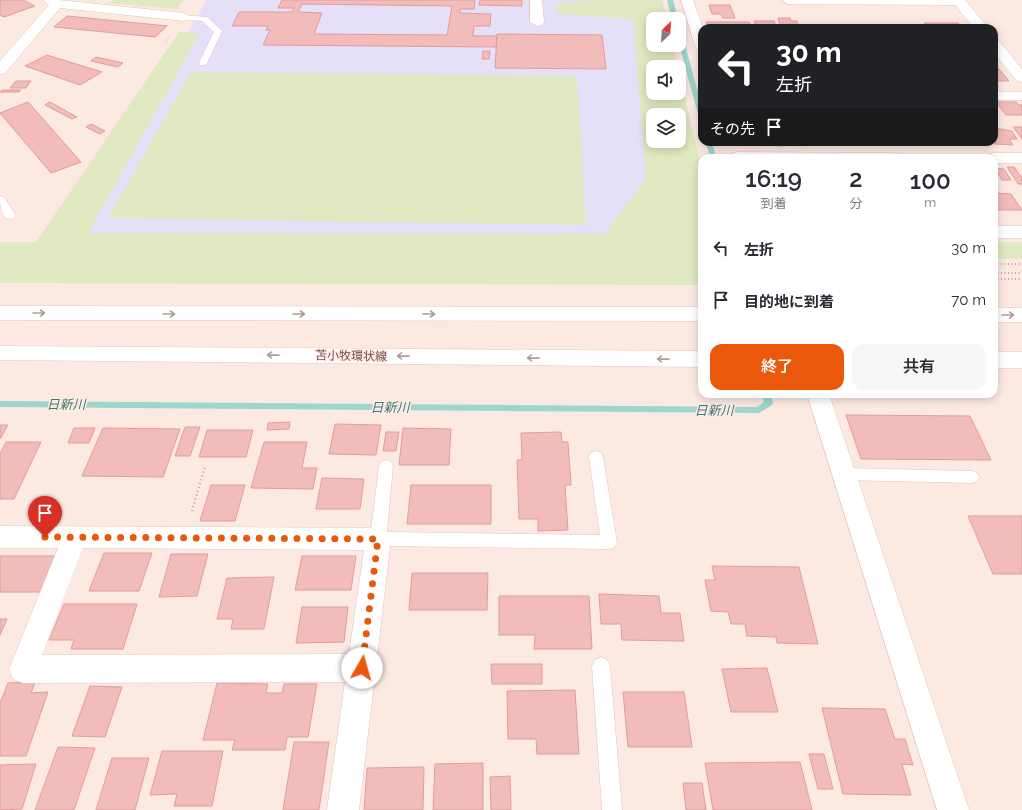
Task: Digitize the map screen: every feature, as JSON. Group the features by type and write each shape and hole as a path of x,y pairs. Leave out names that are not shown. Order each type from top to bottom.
{"street":[{"path":"536,0 537,22"},
{"path":"687,0 698,32"},
{"path":"788,0 959,0 978,24"},
{"path":"0,70 53,2 184,17"},
{"path":"998,49 1022,78"},
{"path":"998,96 1022,96"},
{"path":"998,158 1022,158"},
{"path":"998,232 1022,232"},
{"path":"0,314 698,314"},
{"path":"998,315 1022,315"},
{"name":"苫小牧環状線","path":"0,353 698,359"},
{"path":"998,360 1022,360"},
{"path":"819,398 953,810"},
{"path":"0,537 378,539 343,810"},
{"path":"75,537 23,669 362,668"}],"lane":[{"path":"184,17 204,19 218,31 203,63"},
{"path":"0,199 10,216"},
{"path":"386,466 378,539 609,542 596,457"},
{"path":"844,474 972,477"},
{"path":"600,666 612,810"}],"path":[{"path":"998,264 1022,264"},
{"path":"998,273 1022,273"},
{"path":"998,279 1022,279"},
{"path":"185,538 205,466"}],"shaded area":[{"path":"207,0 651,0 652,12 646,12 646,52 653,52 653,60 646,60 646,100 653,100 653,108 646,108 646,148 681,148 698,220 698,237 38,277"}],"green space":[{"path":"116,0 184,0 177,9 108,3"},
{"path":"604,0 662,0 665,12 646,12 646,52 675,52 676,60 646,60 646,100 686,100 698,154 698,285 0,283 0,242 36,242 179,32 200,33 88,233 605,234 646,178 633,19 556,14 557,3"},
{"path":"191,72 577,76 586,225 108,218"},
{"path":"998,242 1022,242 1022,259 998,259"}],"building":[{"path":"0,0 23,0 35,6 4,17 0,15"},
{"path":"282,0 475,0 474,9 460,9 460,13 491,14 490,26 474,26 473,36 497,36 496,47 263,45 270,30 266,30 268,26 232,26 239,12 292,12 294,8 278,8","holes":["302,4 452,6 447,35 314,34 322,13 298,12"]},
{"path":"480,0 522,0 522,6 479,5"},
{"path":"709,5 730,5 735,18 723,18 721,14 712,14"},
{"path":"67,16 167,26 155,37 54,27"},
{"path":"778,18 790,18 791,21 797,21 798,24 780,24"},
{"path":"754,21 774,21 775,24 755,24"},
{"path":"706,22 749,22 750,24 707,24"},
{"path":"924,23 959,24 925,24"},
{"path":"497,34 602,35 606,69 495,68"},
{"path":"483,51 490,51 489,59 482,59"},
{"path":"47,55 102,72 80,85 25,66"},
{"path":"96,57 123,63 118,67 91,61"},
{"path":"998,69 999,69 1009,81 998,81"},
{"path":"16,81 31,81 26,88 10,88"},
{"path":"2,90 21,90 19,92 0,92"},
{"path":"28,102 81,162 51,173 0,113"},
{"path":"50,102 77,117 72,119 45,105"},
{"path":"998,102 1016,102 1019,105 1022,105 1022,115 1006,115 998,105"},
{"path":"91,124 105,131 100,134 86,127"},
{"path":"1013,127 1022,127 1022,139"},
{"path":"998,129 1012,131 1017,139 1009,139 1013,145 998,144"},
{"path":"1007,167 1014,167 1022,178 1022,184 1018,184"},
{"path":"998,168 1004,169 1011,180 1002,180 998,173"},
{"path":"998,193 1011,194 1022,210 998,210"},
{"path":"846,415 970,416 991,460 861,459"},
{"path":"290,422 289,429 267,430 268,423"},
{"path":"335,424 381,425 376,455 329,454"},
{"path":"0,425 8,425 0,439"},
{"path":"185,427 200,427 190,456 175,456"},
{"path":"74,428 95,428 89,443 68,443"},
{"path":"103,428 180,429 163,477 82,476"},
{"path":"403,428 451,429 449,465 399,465"},
{"path":"207,430 253,430 246,457 199,457"},
{"path":"386,432 399,432 396,451 383,451"},
{"path":"561,432 562,442 568,442 571,485 565,485 568,530 538,531 538,519 519,519 517,460 522,460 521,433"},
{"path":"6,442 41,442 14,499 0,499 0,454"},
{"path":"264,442 307,442 302,468 317,468 313,489 251,488"},
{"path":"322,478 364,479 360,509 316,509"},
{"path":"211,485 245,485 235,521 200,521"},
{"path":"411,485 491,485 491,524 407,524"},
{"path":"968,516 1022,516 1022,574 993,574"},
{"path":"104,553 152,553 139,591 89,591"},
{"path":"171,554 208,554 197,596 159,597"},
{"path":"0,556 55,556 40,592 0,592"},
{"path":"302,556 356,556 351,590 295,590"},
{"path":"712,566 799,567 818,644 777,643 776,637 747,636 745,624 731,624 728,612 711,611 705,580 715,580"},
{"path":"412,573 488,573 487,610 409,610"},
{"path":"274,577 264,629 231,629 233,619 217,619 227,578"},
{"path":"599,594 659,596 661,613 680,613 684,641 622,640 621,624 601,624"},
{"path":"499,596 589,596 592,649 534,649 535,635 499,635"},
{"path":"64,604 137,604 123,649 71,649 74,640 49,640"},
{"path":"302,607 348,607 344,642 296,643"},
{"path":"0,619 7,619 0,635"},
{"path":"491,664 542,664 542,684 492,684"},
{"path":"767,668 778,712 731,712 722,669"},
{"path":"35,682 31,693 48,692 26,756 0,756 0,703 8,683"},
{"path":"217,683 268,684 266,693 282,693 284,684 317,684 308,737 287,737 285,750 232,750 235,740 203,740"},
{"path":"90,686 122,687 105,737 72,736"},
{"path":"575,690 579,754 537,754 536,739 508,739 507,691"},
{"path":"623,692 684,692 692,747 628,747"},
{"path":"822,708 885,709 895,739 905,739 913,765 902,764 911,795 843,794"},
{"path":"294,742 329,742 319,810 283,810"},
{"path":"58,747 95,748 74,810 35,810"},
{"path":"162,751 223,751 212,806 174,806 177,794 150,795"},
{"path":"809,754 824,754 833,789 818,789"},
{"path":"112,758 149,758 135,810 96,810"},
{"path":"800,762 812,810 713,810 705,763"},
{"path":"483,763 483,810 433,810 435,764"},
{"path":"36,764 22,809 0,810 0,765"},
{"path":"424,767 423,810 364,810 367,768"},
{"path":"510,776 511,810 491,810 490,777"},
{"path":"683,783 702,783 706,810 686,810"}],"waterway":[{"name":"日新川","path":"670,0 673,12"},
{"name":"日新川","path":"684,52 698,103"},
{"name":"日新川","path":"710,146 712,154"},
{"name":"日新川","path":"0,404 759,410 769,403 767,398"}],"route":[{"path":"45,537 378,539 362,668"}]}
